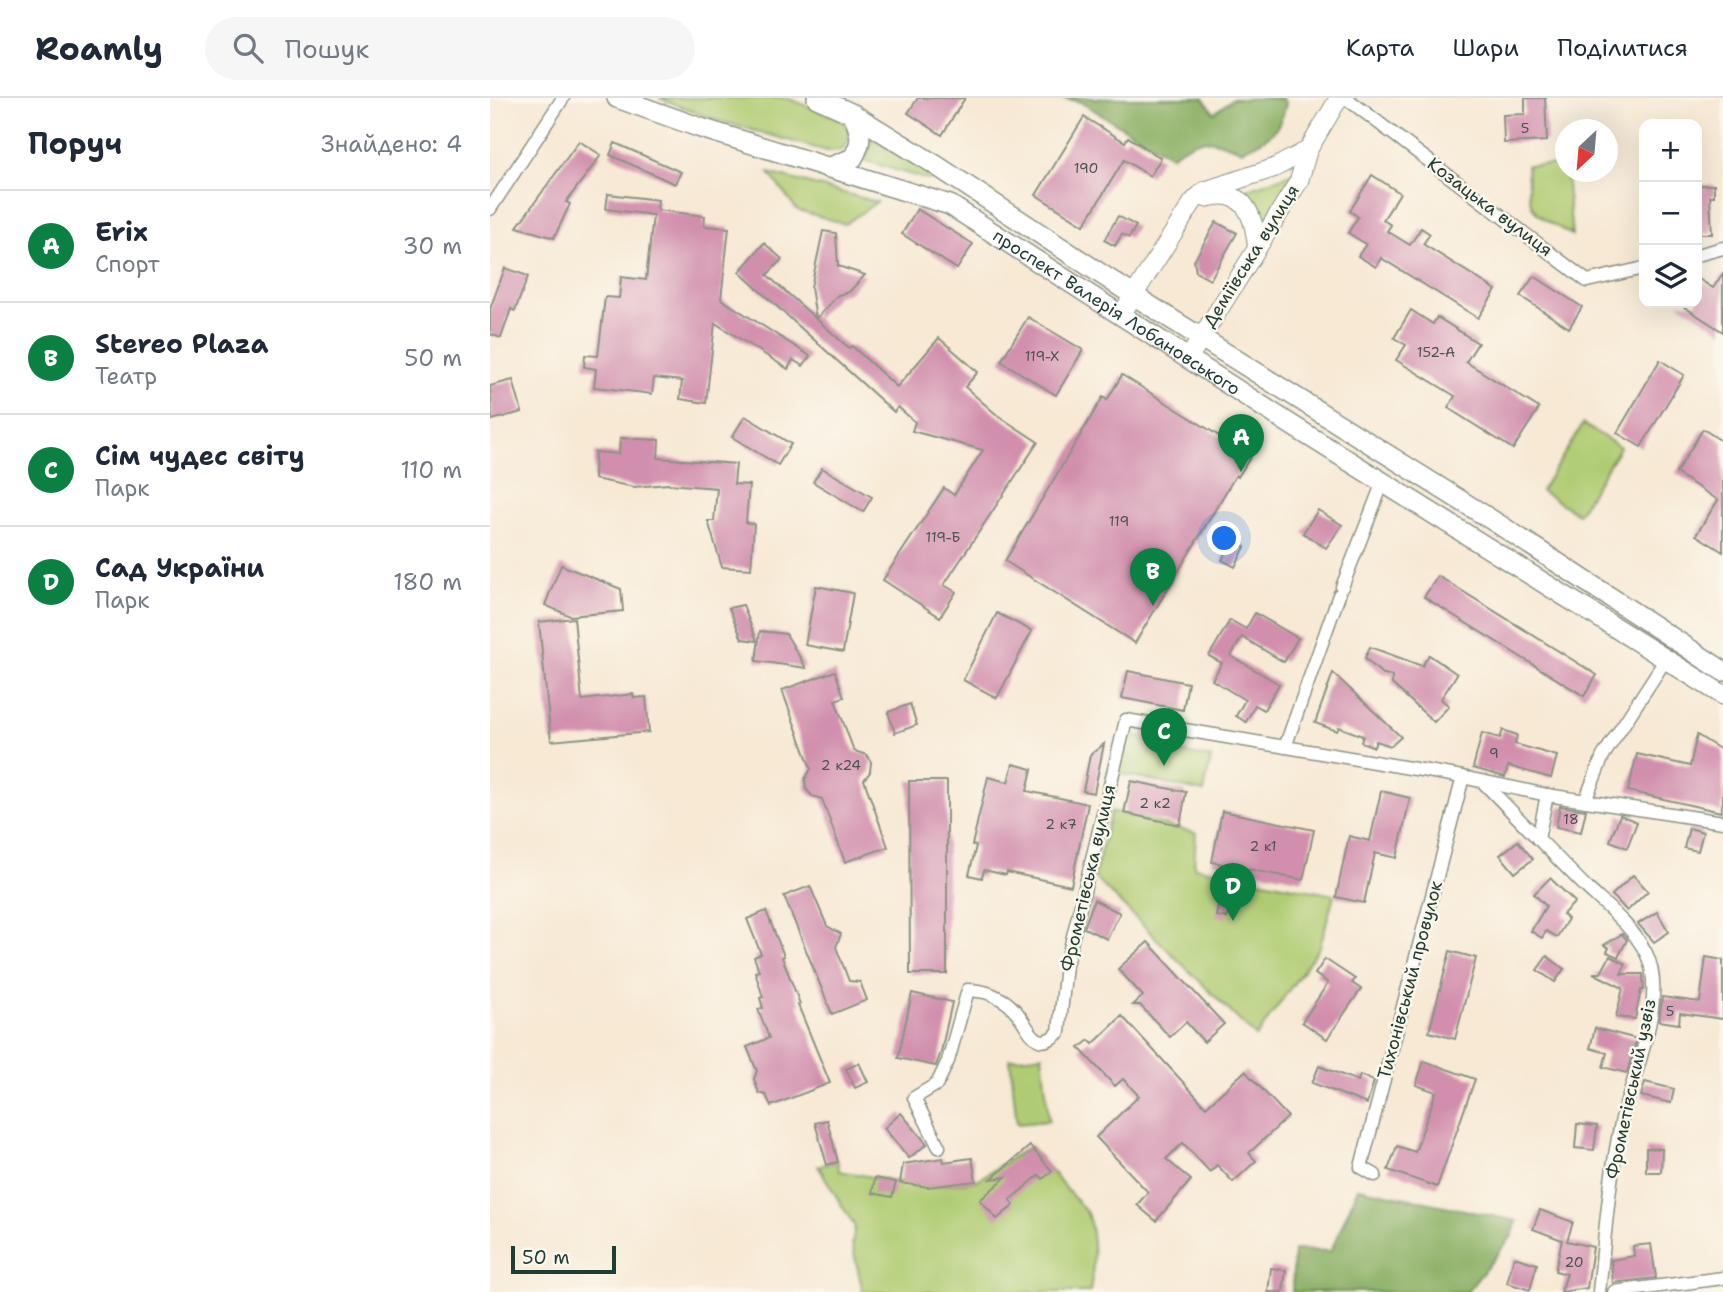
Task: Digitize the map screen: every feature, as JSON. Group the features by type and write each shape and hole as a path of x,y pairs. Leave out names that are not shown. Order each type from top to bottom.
{"main road":[{"name":"проспект Валерія Лобановського","path":"617,98 701,128 950,205 1188,359 1723,695"},
{"name":"проспект Валерія Лобановського","path":"817,98 853,114 934,164 1133,295 1491,520 1723,671"},
{"path":"828,168 853,158 861,145 853,114"}],"street":[{"path":"490,209 564,98"},
{"name":"Деміївська вулиця","path":"1188,359 1299,181 1308,150 1339,98"},
{"name":"Козацька вулиця","path":"1346,98 1587,281 1639,269"},
{"name":"Деміївська вулиця","path":"1121,315 1193,202 1204,191 1274,167 1308,150"},
{"path":"1193,202 1215,195 1231,196 1244,205 1255,221 1258,247"},
{"path":"1702,254 1723,248"},
{"path":"1285,747 1340,591 1383,482"},
{"path":"1586,801 1603,756 1666,659"},
{"name":"Фрометівська вулиця","path":"939,1147 915,1098 937,1084 948,1061 968,990 985,991 1002,999 1018,1014 1030,1035 1041,1040 1051,1039 1059,1032 1066,965 1125,720 1463,777 1547,795 1723,822"},
{"name":"Тихонівський провулок","path":"1375,1175 1361,1167 1463,777"},
{"name":"Фрометівський узвіз","path":"1484,783 1625,925 1646,953 1652,975 1650,1014 1641,1059 1622,1122 1617,1149 1608,1203 1599,1292"},
{"path":"1538,839 1547,795"},
{"path":"1614,1292 1723,1278"}],"green space":[{"path":"659,98 787,98 846,124 850,137 842,150 827,151 713,119"},
{"path":"1062,98 1203,98 1214,113 1232,99 1282,98 1286,104 1280,122 1272,134 1251,146 1242,150 1205,140 1190,144 1171,156 1080,102"},
{"path":"872,139 931,175 932,179 863,160"},
{"path":"1527,165 1555,165 1555,182 1567,182 1572,235 1539,215 1534,210 1529,194"},
{"path":"769,173 877,202 845,224 797,210"},
{"path":"1295,173 1266,221 1257,202 1241,191"},
{"path":"1583,424 1620,447 1578,514 1541,491"},
{"path":"1126,734 1153,740 1152,747 1211,758 1204,792 1118,773"},
{"path":"1111,811 1196,833 1194,867 1334,895 1320,946 1256,1037 1094,877"},
{"path":"1042,1055 1049,1121 1017,1124 1010,1059"},
{"path":"1030,1146 1087,1213 1093,1252 1090,1292 863,1292 852,1244 855,1227 818,1166 838,1162 839,1171 928,1187 976,1181"},
{"path":"1358,1188 1517,1221 1512,1236 1467,1292 1292,1292 1294,1250 1331,1251"}],"building":[{"path":"918,98 965,98 942,135 908,113"},
{"path":"1525,98 1545,98 1547,141 1504,143 1503,115 1525,114"},
{"path":"1084,117 1125,142 1128,137 1161,158 1150,176 1124,160 1084,225 1036,195"},
{"path":"579,141 601,155 566,202 570,204 554,238 517,227"},
{"path":"615,143 681,172 675,184 610,155"},
{"path":"1372,175 1400,193 1383,220 1391,225 1387,231 1410,245 1421,228 1430,234 1423,244 1496,290 1478,318 1381,258 1376,267 1358,256 1366,244 1348,233 1358,217 1350,211"},
{"path":"1702,185 1714,185 1714,196 1710,196 1712,234 1702,234"},
{"path":"608,194 658,200 657,210 705,216 704,226 729,228 721,299 810,356 803,366 793,360 788,369 715,323 706,403 680,399 682,381 654,378 652,394 594,387 596,369 584,367 585,355 598,356 605,297 619,298 621,277 646,280 653,215 606,209"},
{"path":"917,209 973,244 957,269 902,234"},
{"path":"1118,216 1136,226 1129,238 1122,234 1115,246 1104,240"},
{"path":"1216,222 1237,233 1210,280 1196,272 1194,261"},
{"path":"823,231 836,233 838,266 865,275 849,292 838,295 816,319 811,287"},
{"path":"764,243 782,259 767,275 897,387 939,338 978,372 965,387 997,415 1038,442 944,585 956,592 940,617 883,580 944,488 954,495 983,450 912,431 915,422 898,407 894,412 739,272"},
{"path":"505,268 528,276 515,311 511,309 501,338 490,334 490,309"},
{"path":"1723,273 1723,332 1686,308 1702,308 1702,281 1713,288"},
{"path":"1534,276 1582,307 1569,328 1520,296"},
{"path":"1411,310 1433,324 1437,317 1478,343 1466,362 1539,408 1513,449 1448,408 1455,396 1396,360 1406,345 1394,338"},
{"path":"1028,317 1083,350 1056,395 1001,361"},
{"path":"1660,360 1684,375 1641,447 1617,433"},
{"path":"1122,375 1251,456 1238,477 1236,475 1135,643 1005,561 1103,397 1107,400"},
{"path":"513,380 522,412 492,420 490,386"},
{"path":"745,416 791,444 778,465 732,437"},
{"path":"1703,429 1723,442 1723,552 1696,535 1718,500 1676,473"},
{"path":"620,438 659,440 658,458 736,464 734,484 749,485 746,523 754,524 751,569 722,567 708,521 714,521 717,488 668,484 634,487 594,479 595,452 619,454"},
{"path":"822,468 872,497 863,512 813,482"},
{"path":"1318,510 1342,525 1326,548 1303,533"},
{"path":"1233,540 1245,547 1235,567 1222,560"},
{"path":"561,565 621,589 623,611 570,616 545,605"},
{"path":"1438,576 1597,675 1584,696 1424,597"},
{"path":"816,586 853,593 843,652 805,645"},
{"path":"743,605 757,641 742,639 729,608"},
{"path":"997,613 1032,631 997,698 963,680"},
{"path":"1255,613 1298,638 1284,662 1242,637 1231,656 1279,684 1264,710 1255,705 1246,722 1236,716 1245,700 1212,680 1222,663 1209,656 1230,620 1246,629"},
{"path":"574,618 582,700 633,694 634,698 646,697 649,732 551,741 539,622"},
{"path":"760,631 786,634 806,668 756,661"},
{"path":"1370,647 1422,666 1429,655 1457,674 1441,699 1449,706 1434,722 1392,684 1392,676 1381,673 1365,658"},
{"path":"835,671 844,697 835,700 854,751 867,755 871,762 870,772 864,780 888,847 845,862 822,799 812,796 806,789 805,779 811,769 782,690"},
{"path":"1128,671 1188,683 1183,710 1122,698"},
{"path":"1333,673 1401,737 1391,746 1376,741 1374,747 1361,742 1363,736 1339,727 1337,731 1315,723"},
{"path":"910,704 917,725 895,733 888,712"},
{"path":"1503,730 1517,735 1515,744 1557,756 1551,778 1508,766 1505,777 1473,768 1482,733 1500,738"},
{"path":"1697,735 1723,751 1721,812 1628,791 1637,754 1690,766"},
{"path":"1104,744 1094,793 1083,791 1090,755"},
{"path":"1013,764 1032,769 1027,791 1088,804 1071,886 1007,872 1006,875 984,870 982,878 969,875 976,846 972,845 988,777 1008,782"},
{"path":"909,781 947,781 947,974 910,974"},
{"path":"1131,781 1186,792 1180,825 1124,813"},
{"path":"1381,791 1410,798 1397,858 1375,853 1364,903 1336,897 1349,836 1370,841"},
{"path":"1560,806 1586,810 1581,832 1556,827"},
{"path":"1222,811 1314,830 1303,880 1212,862"},
{"path":"1620,815 1637,822 1627,848 1610,841"},
{"path":"1689,828 1703,832 1698,851 1684,848"},
{"path":"1518,841 1533,859 1515,873 1500,855"},
{"path":"1633,875 1648,891 1627,911 1612,895"},
{"path":"1550,878 1575,902 1563,914 1568,919 1557,937 1546,931 1542,938 1531,931 1546,906 1534,894"},
{"path":"810,886 827,926 841,934 836,947 849,981 860,982 867,1000 832,1014 784,896"},
{"path":"1221,894 1232,896 1227,918 1216,916"},
{"path":"1094,900 1120,913 1107,939 1084,928"},
{"path":"766,911 784,956 782,957 800,1004 798,1005 830,1083 771,1106 766,1095 759,1093 754,1079 757,1071 747,1047 769,1038 758,1009 763,1008 760,998 763,997 755,972 759,971 754,957 761,954 747,919"},
{"path":"1657,912 1669,932 1654,942 1638,924"},
{"path":"1622,934 1627,940 1618,957 1607,952 1609,948 1604,945"},
{"path":"1148,942 1224,1024 1204,1042 1186,1022 1170,1037 1140,1005 1133,1005 1143,996 1118,969"},
{"path":"1450,951 1476,958 1455,1039 1429,1032"},
{"path":"1547,956 1564,969 1555,982 1537,970"},
{"path":"1610,956 1626,964 1621,974 1643,974 1644,990 1641,990 1635,1019 1616,1017 1623,988 1593,973 1601,973"},
{"path":"1706,957 1723,960 1723,1019 1680,1013 1679,1024 1659,1021 1662,997 1700,1002"},
{"path":"1325,959 1355,979 1352,983 1361,989 1327,1039 1302,1022 1328,983 1315,974"},
{"path":"912,993 952,1002 936,1066 898,1058"},
{"path":"1122,1016 1206,1107 1245,1071 1288,1117 1249,1153 1256,1161 1233,1182 1217,1165 1210,1172 1183,1143 1166,1159 1191,1180 1156,1221 1137,1205 1148,1192 1096,1137 1139,1096 1123,1079 1115,1086 1079,1048 1089,1040 1093,1044"},
{"path":"1595,1028 1637,1039 1627,1073 1603,1067 1607,1053 1590,1048"},
{"path":"1424,1061 1475,1079 1437,1187 1388,1170 1397,1146 1415,1152 1436,1092 1416,1085"},
{"path":"859,1063 868,1082 855,1088 846,1069"},
{"path":"1319,1066 1358,1081 1360,1075 1374,1081 1367,1104 1312,1083"},
{"path":"1645,1082 1674,1089 1671,1103 1641,1096"},
{"path":"901,1113 927,1144 909,1158 884,1128"},
{"path":"827,1120 838,1162 827,1165 815,1123"},
{"path":"1577,1124 1597,1126 1594,1150 1575,1148"},
{"path":"1030,1146 1052,1171 1043,1179 1039,1175 1010,1200 1014,1205 997,1219 980,1200 1006,1177 991,1179"},
{"path":"1646,1148 1662,1149 1661,1172 1646,1172"},
{"path":"943,1158 944,1162 972,1158 976,1181 928,1187 900,1183 903,1164"},
{"path":"875,1178 896,1182 892,1197 872,1193"},
{"path":"1540,1210 1573,1222 1567,1241 1593,1247 1587,1288 1561,1292 1567,1274 1555,1271 1562,1240 1533,1229"},
{"path":"1651,1244 1656,1278 1613,1283 1611,1260 1634,1256 1633,1246"},
{"path":"1514,1257 1537,1264 1530,1290 1507,1283"},
{"path":"1271,1268 1286,1270 1283,1292 1268,1292"}],"place":[{"name":"Erix","path":"1241,472"},
{"name":"Stereo Plaza","path":"1153,606"},
{"name":"Сім чудес світу","path":"1164,766"},
{"name":"Сад України","path":"1233,921"}]}
